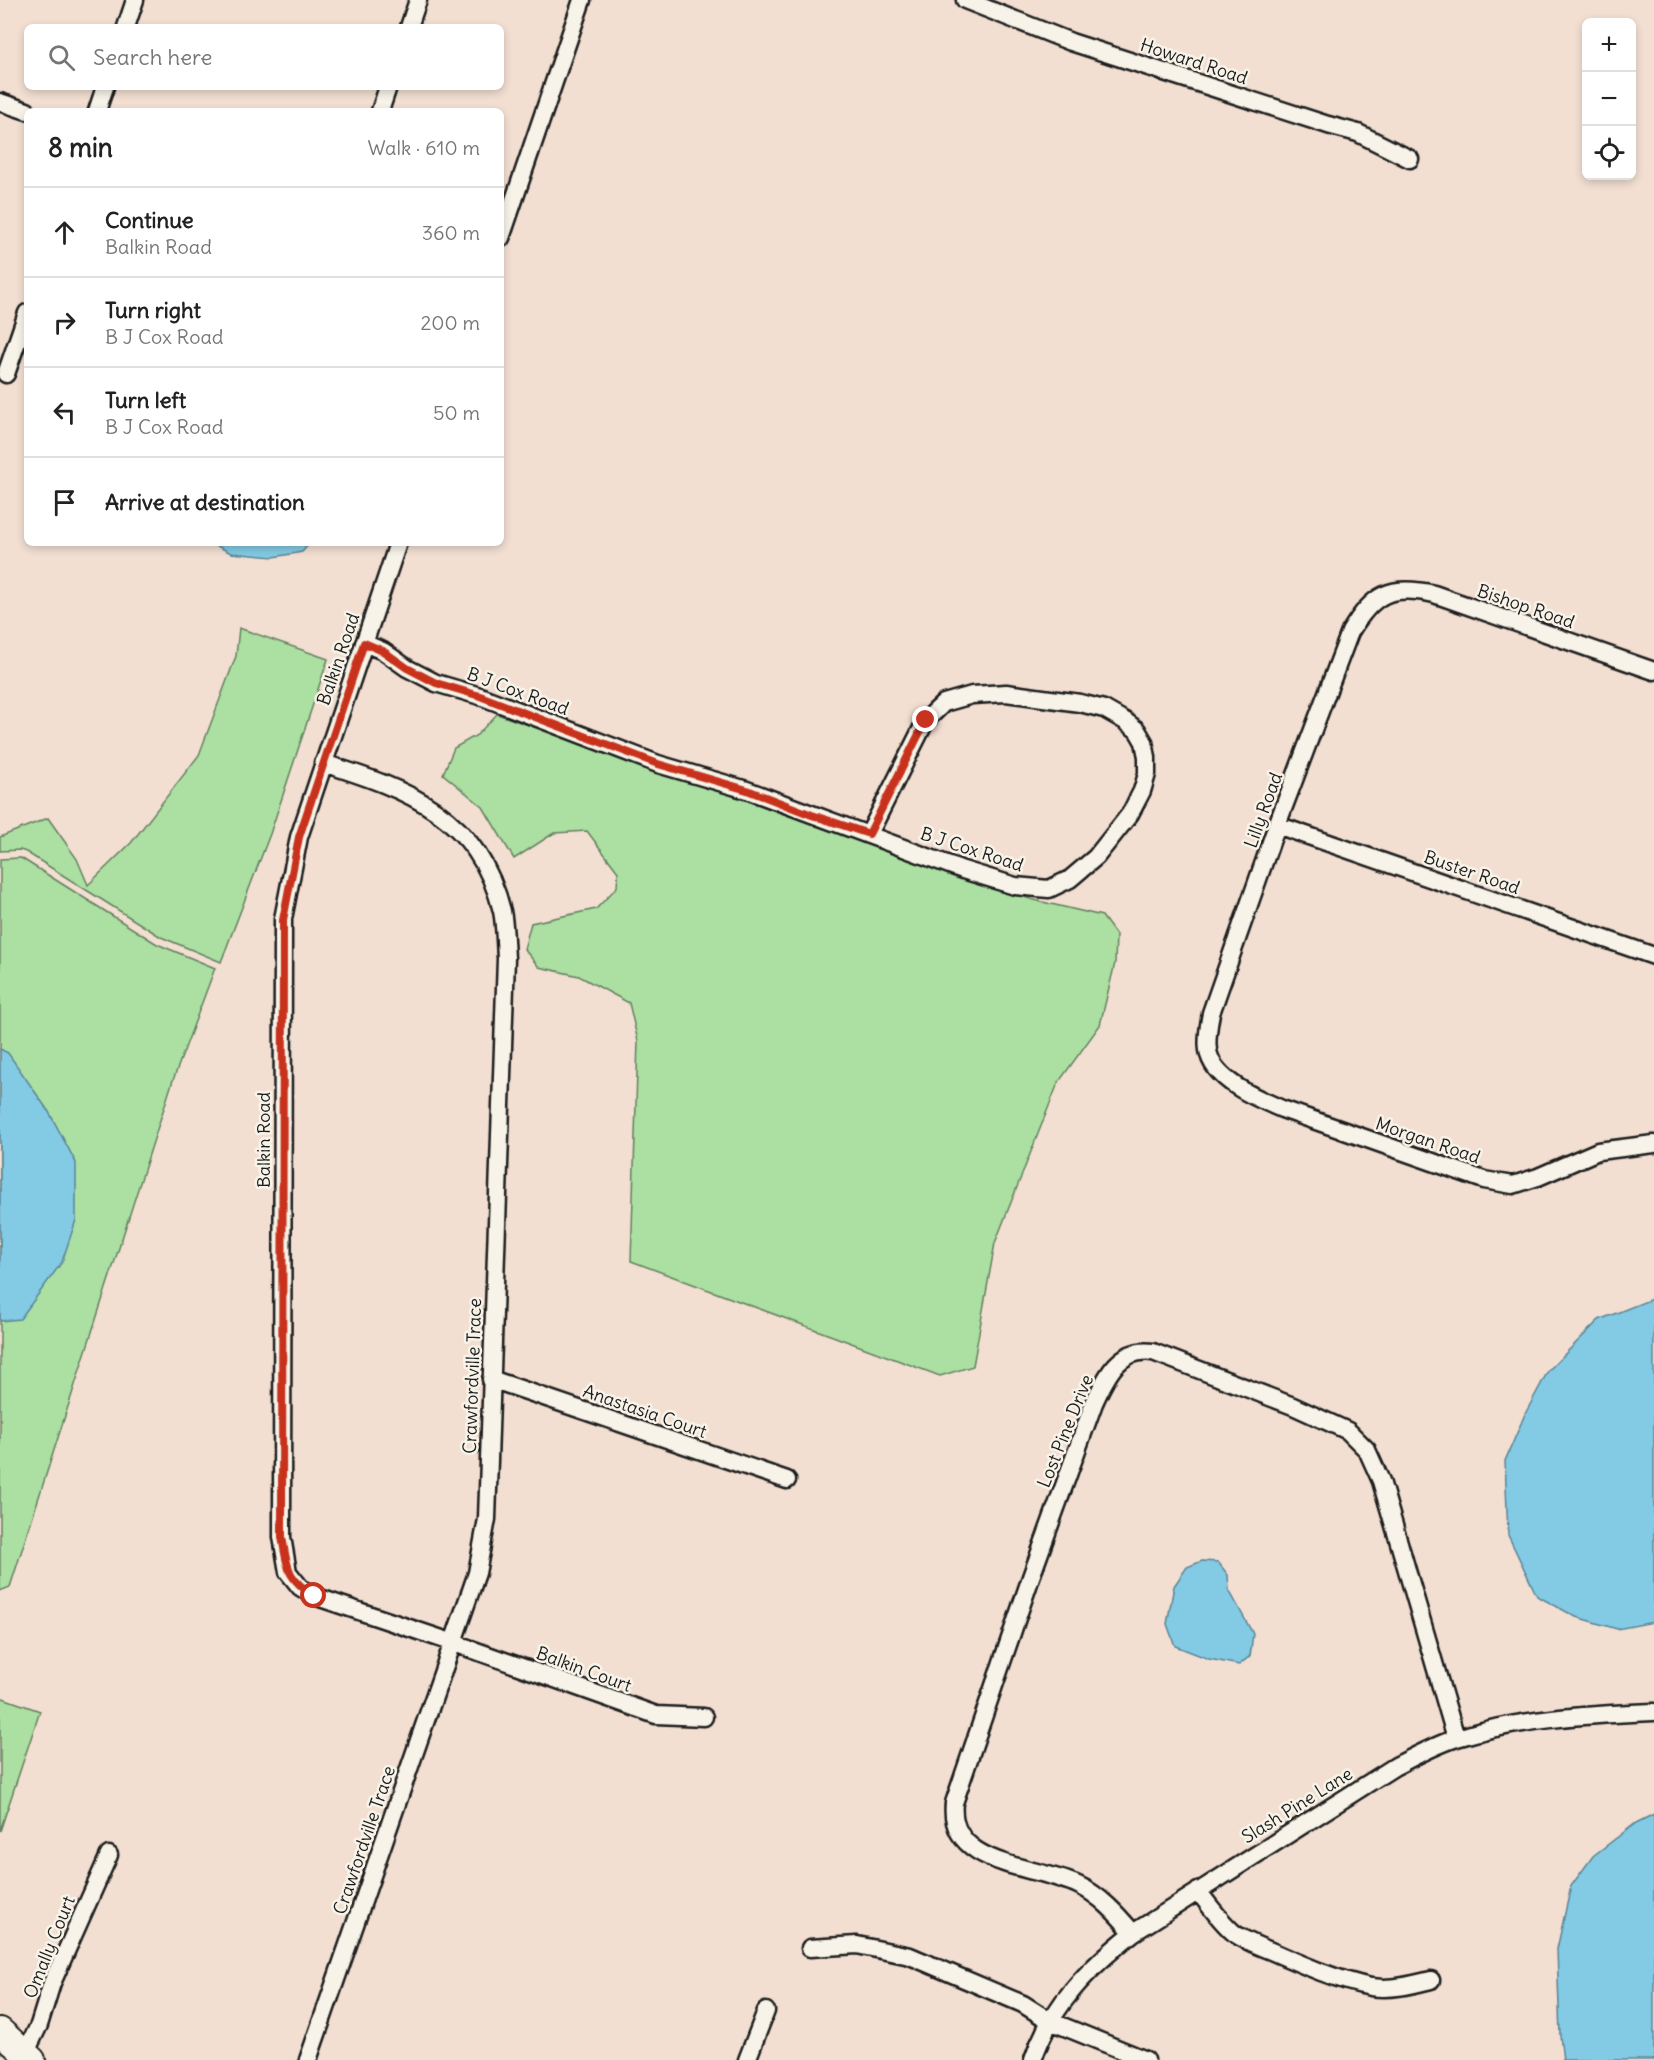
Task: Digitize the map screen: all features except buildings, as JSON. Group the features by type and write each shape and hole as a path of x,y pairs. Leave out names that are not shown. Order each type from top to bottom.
{"main road":[{"path":"0,2031 28,2057"}],"street":[{"path":"127,24 135,0"},
{"path":"410,24 418,0"},
{"path":"504,229 582,0"},
{"name":"Howard Road","path":"965,0 1071,42 1328,125 1358,132 1410,159"},
{"path":"97,108 104,90"},
{"path":"381,108 387,90"},
{"path":"0,102 24,110"},
{"path":"6,374 24,322"},
{"name":"Balkin Road","path":"397,546 299,837 283,920 282,1537 288,1572 300,1587 314,1596 454,1643"},
{"name":"Bishop Road","path":"1384,594 1415,590 1434,594 1654,671"},
{"name":"Lilly Road","path":"1208,1052 1211,1013 1277,825 1350,632 1370,604 1384,594"},
{"name":"B J Cox Road","path":"364,643 383,651 407,668 436,683 480,696 658,764 747,790 963,870 1015,886 1049,890 1070,879 1096,857 1130,814 1142,791 1147,774 1144,742 1137,730 1125,721 1104,709 1080,703 1006,693 972,695 944,703 926,720 869,834"},
{"name":"Crawfordville Trace","path":"308,2060 454,1643 477,1573 487,1519 506,958 502,913 489,875 472,846 449,820 419,799 377,780 323,763"},
{"name":"Buster Road","path":"1277,825 1654,956"},
{"name":"Morgan Road","path":"1208,1052 1218,1070 1251,1096 1484,1180 1513,1185 1538,1177 1598,1151 1654,1144"},
{"name":"Lost Pine Drive","path":"1133,1933 1119,1916 1078,1884 981,1854 960,1837 952,1814 1027,1588 1094,1403 1105,1379 1114,1365 1122,1359 1132,1353 1153,1352 1293,1406 1348,1431 1367,1450 1381,1481 1456,1738"},
{"name":"Anastasia Court","path":"491,1379 787,1480"},
{"name":"Balkin Court","path":"454,1643 656,1715 704,1717"},
{"name":"Slash Pine Lane","path":"1033,2060 1050,2021 1064,1999 1082,1978 1133,1933 1394,1767 1430,1748 1486,1730 1595,1715 1654,1712"},
{"name":"Omally Court","path":"28,2057 52,1983 109,1855"},
{"path":"1198,1891 1220,1920 1234,1933 1288,1958 1372,1987 1409,1986 1431,1980"},
{"path":"810,1948 857,1945 910,1956 1023,2004 1050,2021 1146,2060"},
{"path":"747,2060 766,2011"}],"green space":[{"path":"239,628 328,659 270,834 221,962 161,937 26,852 0,851 0,837 48,818 77,859 88,885 131,843 199,755 236,656"},
{"path":"497,714 1030,899 1102,916 1116,935 1115,963 1100,1025 1058,1083 995,1243 973,1366 940,1376 631,1261 638,1041 629,1003 579,976 539,967 524,949 531,923 596,909 617,887 618,872 587,831 554,833 514,859 483,807 443,774 454,748 477,735"},
{"path":"21,858 157,944 215,968 172,1083 10,1587 0,1591 0,859"},
{"path":"0,1697 40,1711 0,1831"}],"water":[{"path":"217,546 307,546 302,552 274,557 231,553"},
{"path":"0,1049 8,1053 49,1112 76,1163 76,1220 62,1262 20,1319 0,1321"},
{"path":"1654,1298 1654,1622 1617,1629 1576,1617 1537,1596 1508,1535 1505,1461 1525,1414 1548,1371 1599,1320"},
{"path":"1202,1561 1218,1562 1228,1575 1229,1590 1253,1634 1250,1656 1239,1665 1209,1659 1175,1646 1167,1624 1174,1586 1187,1567"},
{"path":"1654,1814 1654,2060 1563,2060 1557,1949 1571,1886 1593,1856 1636,1823"}],"route":[{"path":"314,1596 300,1587 288,1572 282,1537 283,920 299,837 364,643 383,651 407,668 436,683 480,696 658,764 747,790 869,834 926,720"}]}
